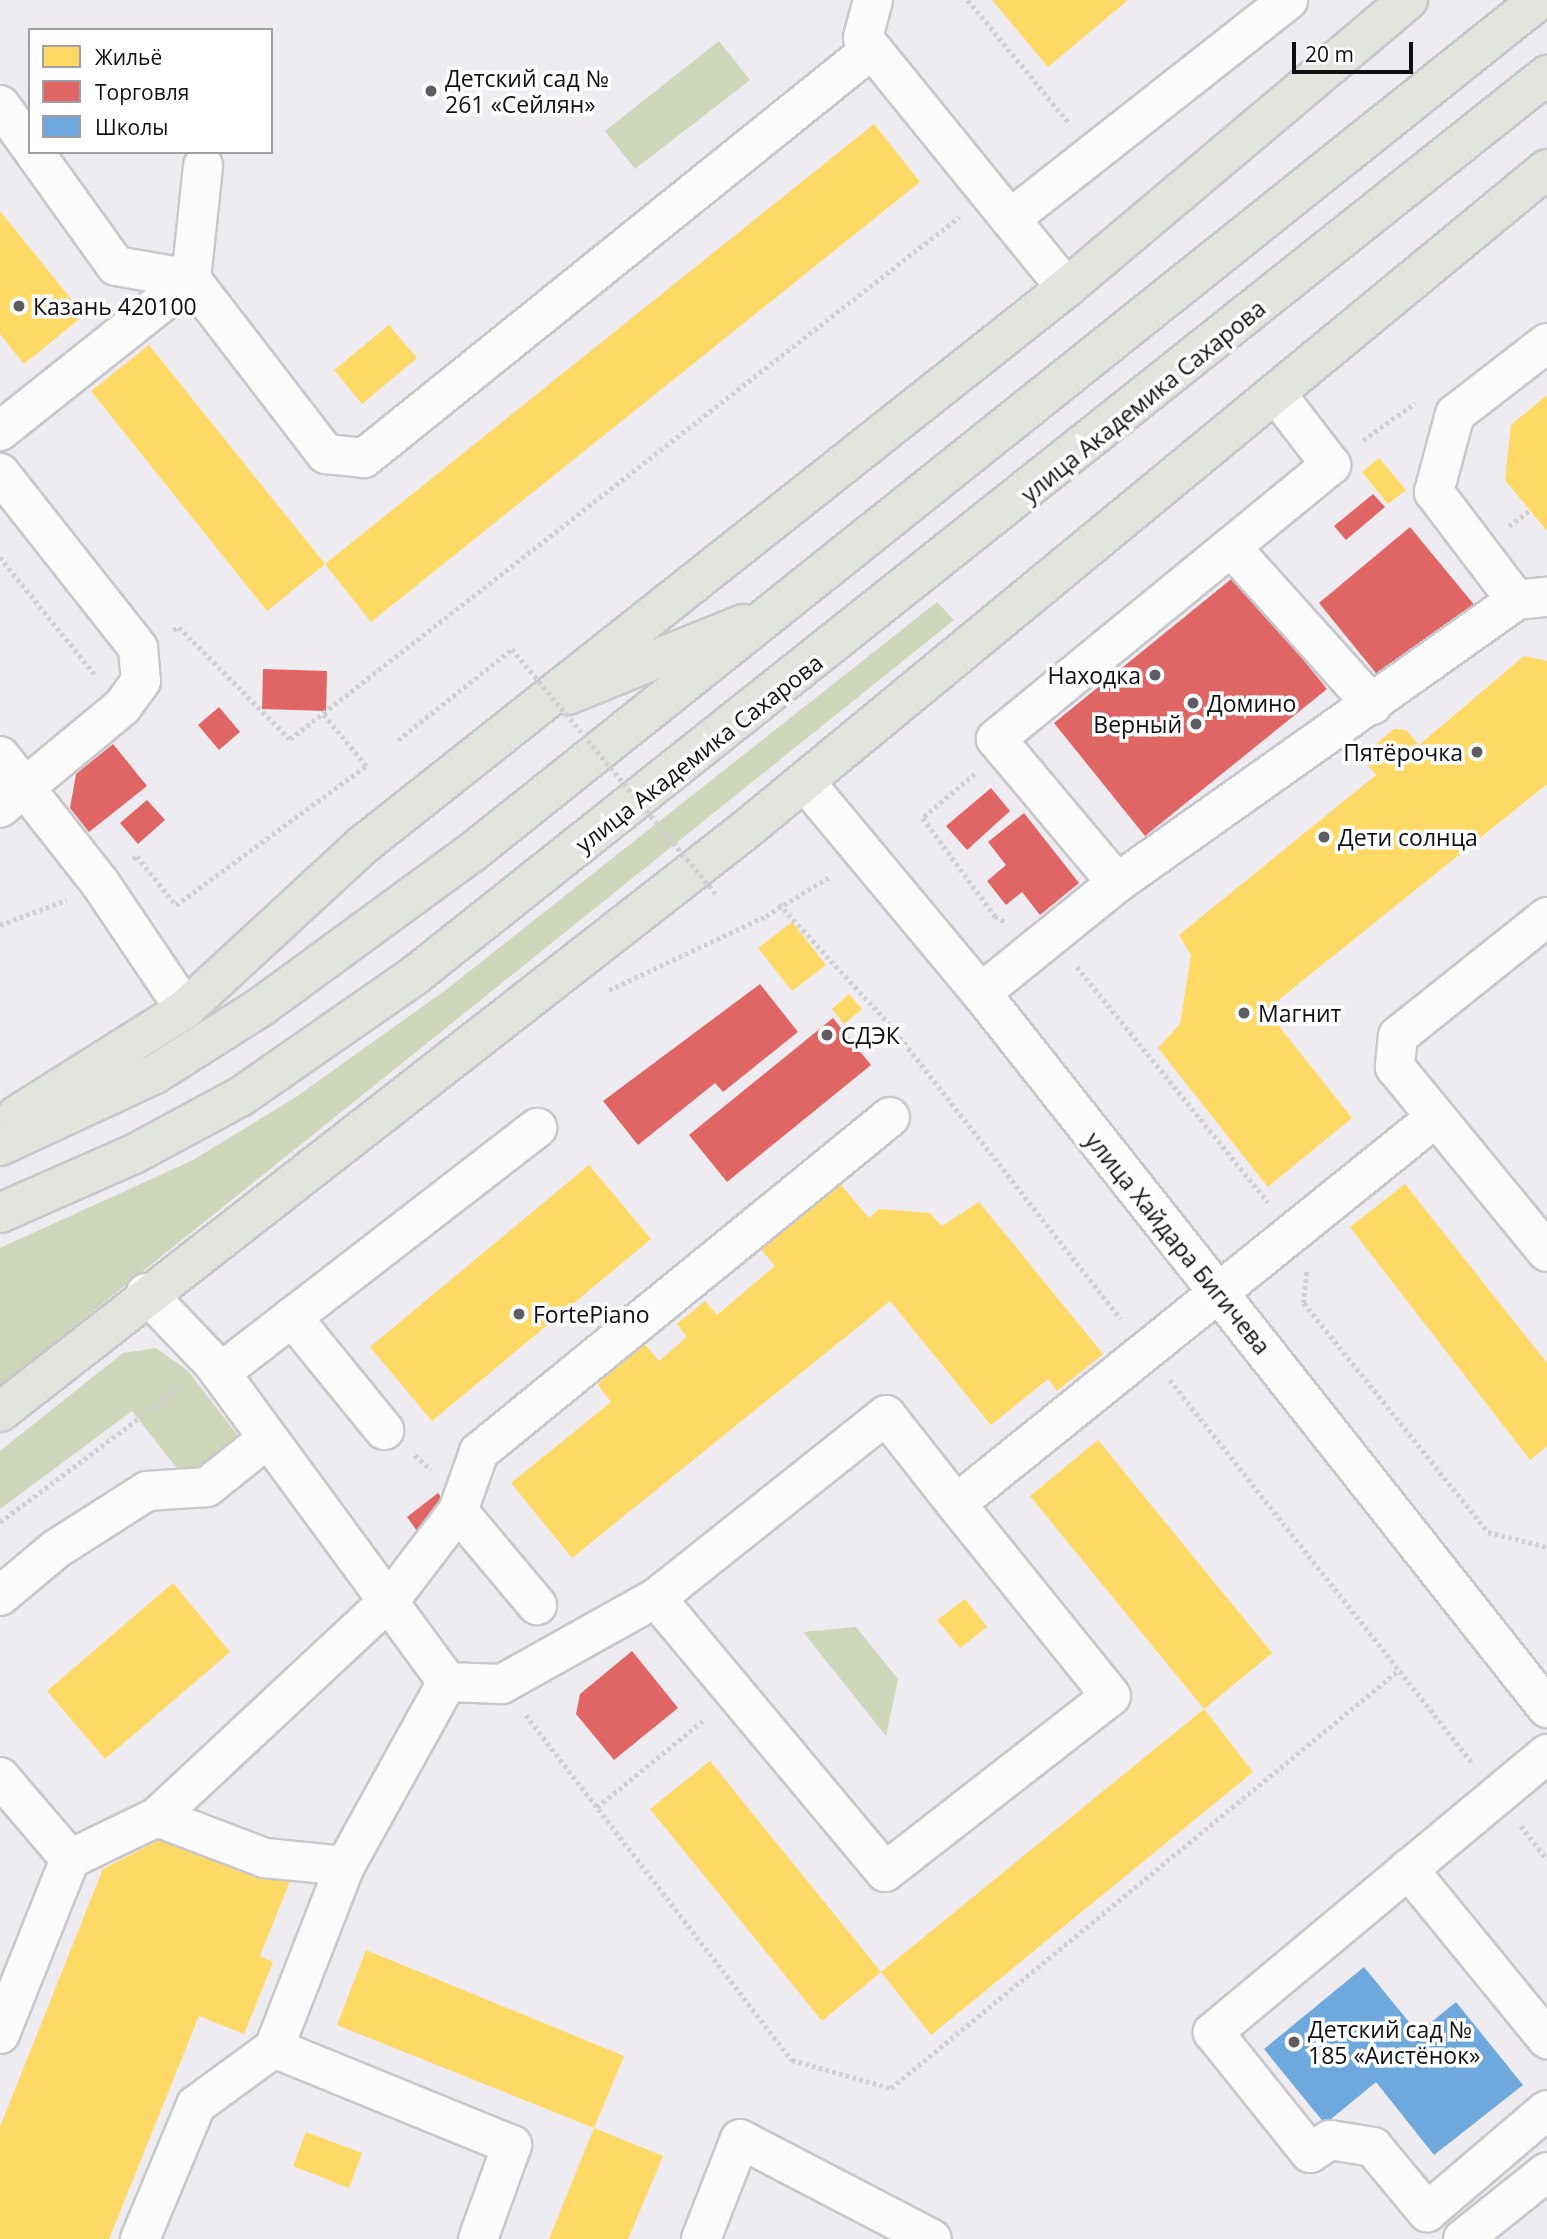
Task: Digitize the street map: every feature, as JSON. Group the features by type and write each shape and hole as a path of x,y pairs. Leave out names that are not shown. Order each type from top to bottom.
{"main road":[{"path":"0,1124 185,1009 364,844 1066,288 1408,0"},
{"path":"0,1146 155,1074 262,1006 470,855 784,608 1539,0"},
{"name":"улица Академика Сахарова","path":"0,1213 134,1154 240,1097 414,976 1547,75"},
{"path":"0,1412 146,1293 461,1056 805,782 1277,395 1547,169"},
{"path":"530,711 784,608"}],"street":[{"path":"873,0 863,38 1066,288"},
{"path":"1000,206 1288,0"},
{"path":"35,154 116,266 191,279 327,454 364,458 872,48"},
{"path":"0,105 28,143"},
{"path":"0,431 191,279 202,166"},
{"path":"981,993 1117,883 1373,705 1532,599 1434,492 1455,414 1547,343"},
{"path":"1117,883 996,739 1331,465 1277,395"},
{"path":"0,473 138,648 141,681 122,707 13,798"},
{"path":"1231,547 1373,705"},
{"path":"0,756 13,798 100,883 185,1009"},
{"name":"улица Хайдара Бигичева","path":"805,782 981,993 1547,1708"},
{"path":"1547,917 1398,1036 1395,1067 1547,1252"},
{"path":"0,2034 70,1859 157,1818 390,1600 458,1511 479,1452 890,1117"},
{"path":"956,1504 1435,1118"},
{"path":"216,1368 292,1317 537,1128"},
{"path":"146,1293 216,1368 390,1600 447,1682"},
{"path":"292,1317 384,1430"},
{"path":"447,1682 502,1684 656,1598 886,1415 1111,1696 885,1872 656,1598"},
{"path":"0,1596 56,1549 147,1491 207,1487 267,1439"},
{"path":"458,1511 537,1605"},
{"path":"140,2239 196,2105 274,2048 345,1867 447,1682"},
{"path":"1547,1754 1213,2032 1310,2153 1330,2140 1373,2147 1427,2212 1547,2110"},
{"path":"0,1777 70,1859"},
{"path":"157,1818 265,1858 345,1867"},
{"path":"1408,1869 1547,2039"},
{"path":"274,2048 512,2145 478,2239"},
{"path":"701,2239 740,2139 932,2239"},
{"path":"1463,2239 1547,2172"}],"path":[{"path":"968,0 1073,127"},
{"path":"1063,135 1084,119"},
{"path":"138,648 179,627 289,739 1000,206"},
{"path":"0,557 122,707"},
{"path":"398,740 512,649 716,894"},
{"path":"0,925 100,883 137,856 176,905 366,766 323,714"},
{"path":"923,818 995,916 1074,965 1293,1232 1305,1252 1304,1303 1488,1532 1547,1547"},
{"path":"595,997 766,916 831,876"},
{"path":"0,1522 216,1368"},
{"path":"384,1430 451,1490 458,1511"},
{"path":"597,1807 736,1693"}],"green space":[{"path":"719,41 750,80 635,169 605,131"},
{"path":"937,602 954,620 0,1386 0,1248 193,1160 296,1097 447,989"},
{"path":"156,1348 188,1371 235,1432 241,1444 238,1456 183,1476 132,1411 0,1509 0,1451 123,1353"},
{"path":"856,1627 898,1679 886,1736 803,1632"}],"building: Жильё":[{"path":"992,0 1128,0 1048,67"},
{"path":"874,124 920,182 371,622 325,564"},
{"path":"0,211 84,315 24,364 0,334"},
{"path":"389,325 417,358 362,404 334,370"},
{"path":"149,345 325,564 267,611 91,391"},
{"path":"1547,395 1547,531 1505,480 1511,425"},
{"path":"1379,458 1406,490 1388,504 1362,472"},
{"path":"1524,656 1547,661 1547,784 1266,1010 1352,1118 1268,1187 1158,1048 1180,1024 1191,955 1179,935 1376,775 1366,763 1371,748 1394,729 1406,730 1419,745"},
{"path":"792,922 826,965 792,991 758,948"},
{"path":"849,994 862,1009 844,1024 832,1009"},
{"path":"589,1165 651,1239 432,1421 370,1347"},
{"path":"840,1184 869,1218 879,1209 930,1213 942,1226 979,1202 1103,1354 1057,1391 1048,1379 991,1425 890,1301 572,1558 511,1483 611,1402 598,1385 624,1351 644,1343 659,1361 687,1337 677,1324 705,1301 717,1315 775,1266 761,1249"},
{"path":"1405,1184 1547,1363 1547,1446 1530,1460 1350,1227"},
{"path":"1098,1440 1272,1653 1204,1709 1030,1496"},
{"path":"173,1583 230,1652 105,1759 47,1691"},
{"path":"965,1599 987,1627 960,1648 937,1620"},
{"path":"1204,1709 1253,1772 931,2035 881,1972"},
{"path":"710,1761 881,1972 822,2021 650,1809"},
{"path":"173,1833 290,1881 260,1956 273,1962 244,2034 199,2016 109,2239 0,2239 0,2127 103,1869"},
{"path":"366,1950 624,2056 594,2128 337,2025"},
{"path":"594,2128 663,2156 628,2239 549,2239"},
{"path":"306,2132 362,2153 349,2188 293,2166"}],"building: Торговля":[{"path":"1373,494 1385,507 1346,540 1334,526"},
{"path":"1410,527 1476,607 1384,683 1319,603"},
{"name":"Домино","path":"1235,576 1327,689 1145,836 1054,723"},
{"path":"263,669 327,671 326,711 262,709"},
{"path":"219,707 240,732 219,750 198,725"},
{"path":"113,744 147,786 89,832 70,808 76,774"},
{"path":"991,788 1010,811 967,850 946,826"},
{"path":"147,800 165,820 138,844 120,823"},
{"path":"1024,813 1079,883 1040,915 1022,892 1006,905 987,881 1006,865 988,842"},
{"path":"760,984 798,1032 723,1092 715,1083 638,1145 603,1101"},
{"path":"833,1018 871,1065 727,1182 689,1135"},
{"path":"438,1493 448,1506 417,1531 407,1517"},
{"path":"632,1651 678,1708 614,1760 576,1714 580,1694"}],"building: Школы":[{"path":"1364,1967 1418,2033 1456,2002 1523,2085 1434,2155 1376,2082 1325,2124 1264,2049"}],"place":[{"name":"Детский сад № 261 «Сейлян»","path":"431,91"},
{"name":"Казань 420100","path":"19,306"},
{"name":"Находка","path":"1155,675"},
{"name":"Домино","path":"1193,703"},
{"name":"Верный","path":"1196,724"},
{"name":"Пятёрочка","path":"1477,752"},
{"name":"Дети солнца","path":"1324,837"},
{"name":"Магнит","path":"1244,1013"},
{"name":"СДЭК","path":"827,1035"},
{"name":"FortePiano","path":"519,1314"},
{"name":"Детский сад № 185 «Аистёнок»","path":"1294,2042"}]}
